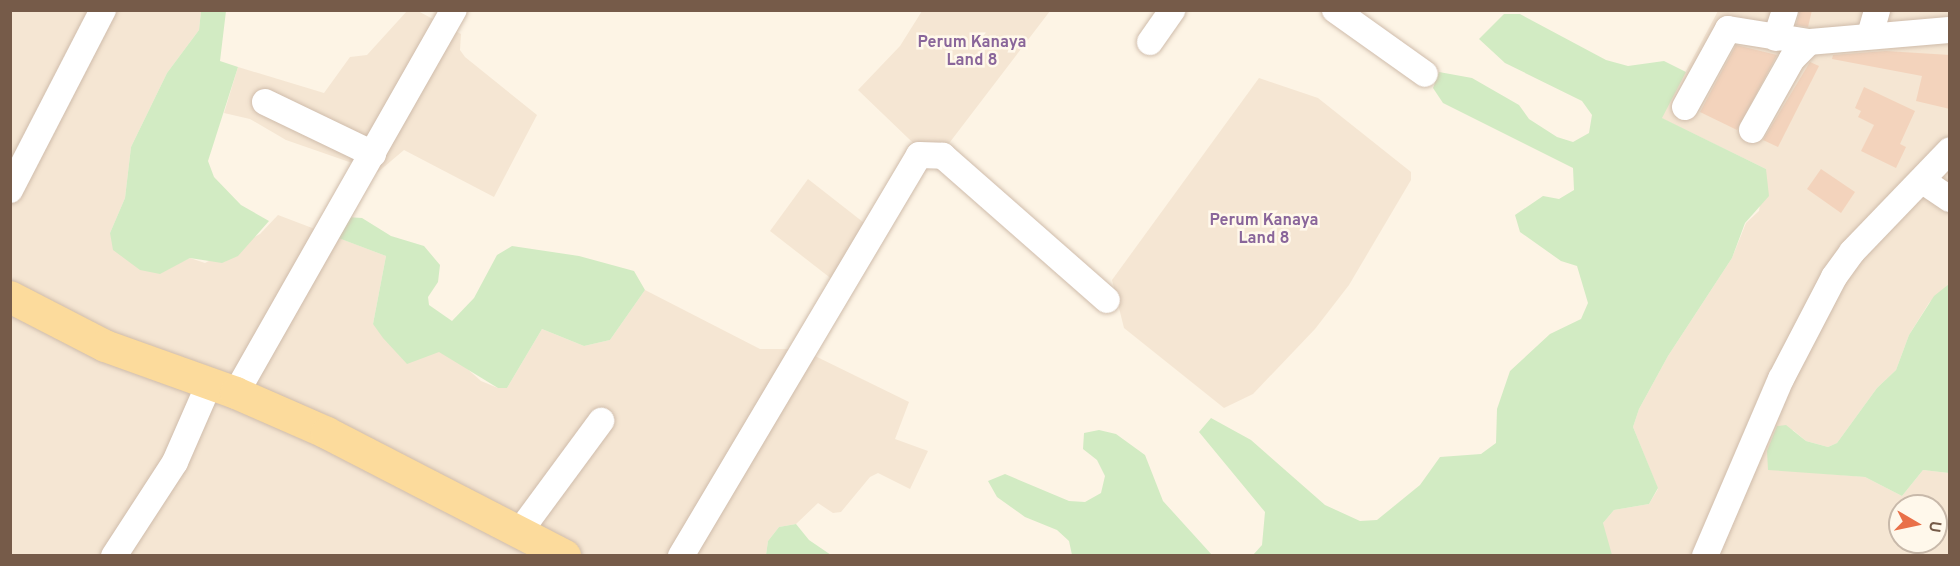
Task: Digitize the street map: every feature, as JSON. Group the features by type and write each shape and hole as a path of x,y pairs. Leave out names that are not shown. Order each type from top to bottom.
{"main road":[{"path":"10,297 105,346 222,388 412,474 565,555"}],"street":[{"path":"10,190 103,10"},
{"path":"114,555 373,154 454,10"},
{"path":"1150,42 1172,10"},
{"path":"1335,10 1425,74"},
{"path":"1776,38 1785,10"},
{"path":"1870,35 1877,10"},
{"path":"1684,107 1728,29 1809,42 1870,35 1950,30"},
{"path":"1752,130 1792,59 1809,42"},
{"path":"265,102 373,154"},
{"path":"1705,555 1780,380 1834,277 1870,232 1923,181 1950,150"},
{"path":"681,555 919,155 942,156 1107,300"},
{"path":"1923,181 1950,199"},
{"path":"520,531 601,421"}],"shaded area":[{"path":"416,10 461,34 460,50 465,57 537,115 494,197 404,150 378,172 286,140 250,119 224,113 238,67 324,93 350,57 367,55 407,11"},
{"path":"10,11 201,11 199,30 167,73 131,147 125,198 110,233 175,265 190,258 205,263 260,234 278,215 386,256 373,324 455,358 481,381 498,388 507,388 542,329 584,346 610,340 645,290 760,349 791,349 813,355 909,402 895,439 928,451 910,489 878,473 870,477 841,512 833,513 818,503 796,524 779,527 768,541 766,555 11,555"},
{"path":"922,11 1050,11 934,163 858,90 900,46"},
{"path":"1718,11 1949,11 1949,284 1929,303 1909,335 1896,370 1877,388 1837,443 1828,447 1806,441 1793,430 1768,469 1865,477 1898,494 1888,494 1888,554 1948,554 1948,494 1904,494 1923,470 1949,473 1949,555 1612,555 1604,540 1603,523 1614,510 1649,504 1658,489 1633,427 1639,409 1668,356 1732,258 1746,223 1759,211 1766,169 1661,118"},
{"path":"1259,78 1318,98 1411,172 1411,180 1349,285 1315,329 1253,394 1224,408 1124,328 1112,280"},
{"path":"808,179 877,233 842,287 770,231"}],"green space":[{"path":"201,11 226,11 220,61 238,67 208,161 214,177 241,205 269,221 238,256 222,263 190,258 160,274 140,270 113,250 110,233 125,198 131,147 167,73 199,30"},
{"path":"1504,14 1520,14 1606,60 1628,66 1664,61 1686,72 1662,118 1766,169 1769,196 1745,223 1732,258 1668,356 1639,409 1633,427 1658,488 1649,504 1614,510 1603,523 1612,555 1253,555 1262,545 1265,512 1199,432 1211,418 1251,440 1325,505 1360,521 1377,520 1420,485 1440,457 1481,454 1496,443 1497,409 1510,371 1550,334 1581,319 1588,303 1577,266 1561,261 1520,232 1515,215 1543,196 1559,199 1574,190 1573,168 1443,103 1433,88 1439,72 1472,78 1519,105 1529,119 1557,137 1573,142 1589,133 1592,115 1582,101 1505,63 1479,39"},
{"path":"347,217 362,218 391,236 424,246 440,265 438,282 428,297 429,305 452,321 474,298 497,255 512,246 579,256 634,271 645,290 610,340 584,346 542,329 507,388 498,388 439,352 407,364 383,338 373,324 386,256 333,236"},
{"path":"1949,284 1949,473 1923,470 1904,494 1898,494 1865,477 1768,470 1767,451 1777,426 1786,425 1806,441 1828,447 1837,443 1877,388 1896,370 1909,335 1934,296"},
{"path":"1099,430 1116,434 1145,455 1163,501 1212,555 1072,555 1069,541 1057,530 1025,517 997,497 988,481 1005,474 1069,501 1085,502 1101,493 1105,476 1097,460 1083,449 1084,433"},
{"path":"796,524 809,540 831,555 766,555 768,541 779,527"}],"building":[{"path":"1800,10 1812,10 1808,27 1796,25"},
{"path":"1736,45 1777,55 1737,130 1700,112"},
{"path":"1886,51 1950,55 1950,109 1916,101 1922,76 1832,59 1833,55"},
{"path":"1810,62 1819,66 1778,147 1763,140"},
{"path":"1864,87 1915,111 1900,144 1906,147 1896,168 1861,151 1874,125 1858,117 1861,111 1855,108"},
{"path":"1821,169 1855,192 1841,213 1807,189"}],"district":[{"name":"Perum Kanaya Land 8","path":"972,52"},
{"name":"Perum Kanaya Land 8","path":"1264,230"}]}
